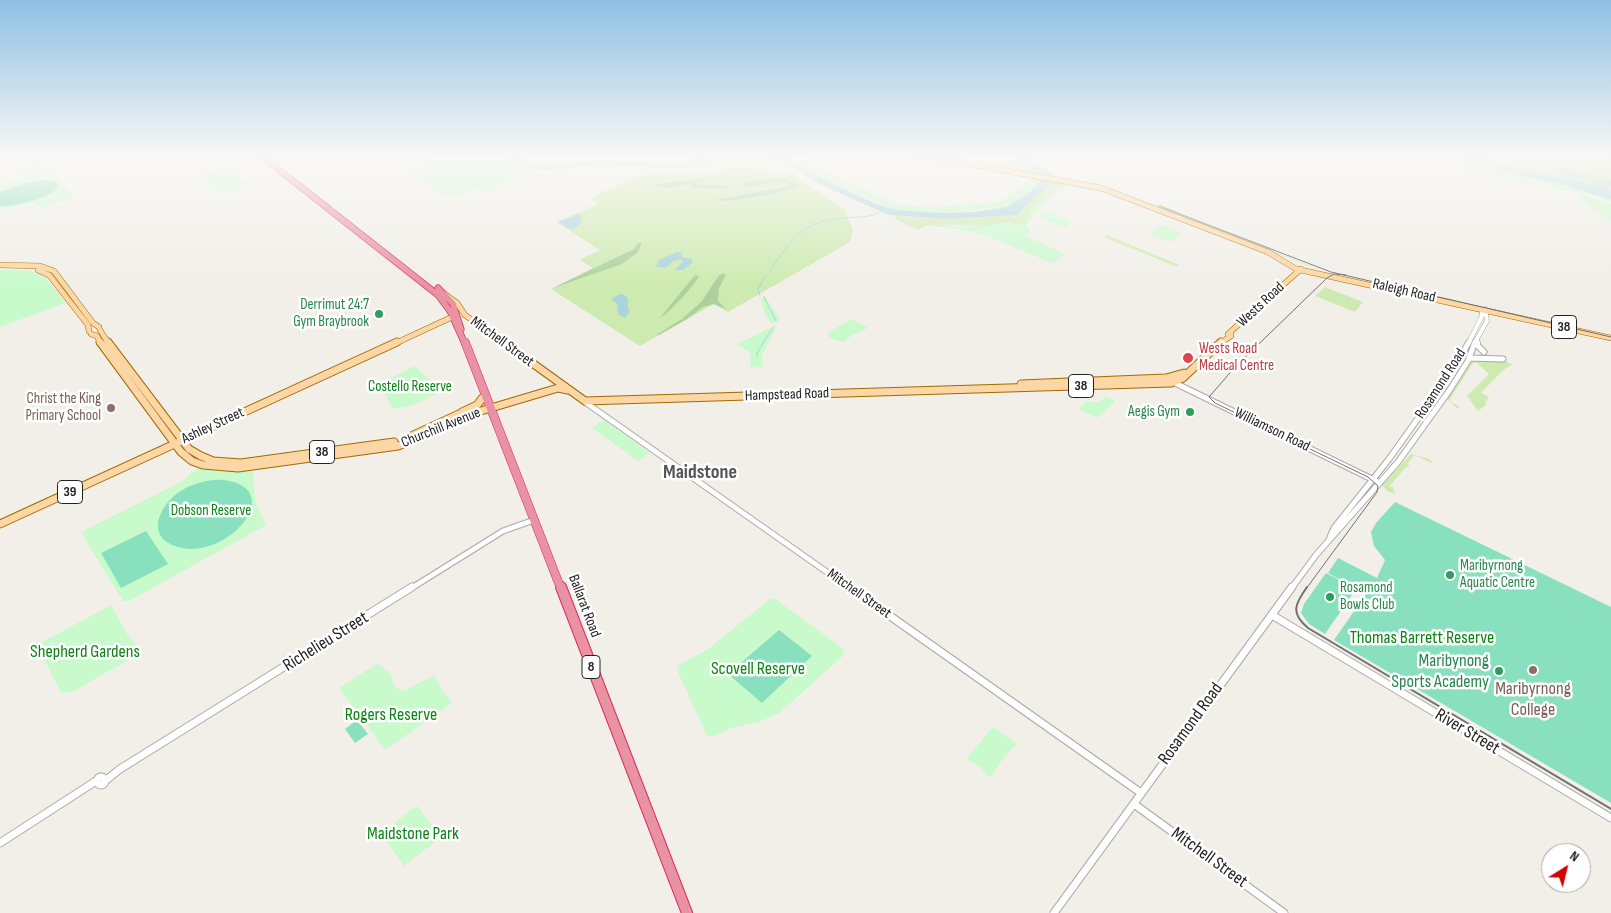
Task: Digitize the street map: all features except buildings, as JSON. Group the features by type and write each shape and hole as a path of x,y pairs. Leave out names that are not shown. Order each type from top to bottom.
{"highway":[{"name":"Ballarat Road","path":"318,201 440,296 457,314"},
{"name":"Ballarat Road","path":"325,201 446,295 457,314 463,338 484,396 687,913"}],"main road":[{"name":"Raleigh Road","path":"1135,201 1259,248 1298,266 1611,338"},
{"path":"0,267 14,265 40,266 51,269 74,302 92,323 100,329 103,336 182,440 204,461"},
{"path":"7,268 14,265"},
{"name":"Wests Road","path":"1173,382 1183,378 1231,336 1231,333 1298,266"},
{"path":"0,267 33,269 45,272 64,289"},
{"path":"74,302 89,326 90,332"},
{"name":"Ashley Street","path":"0,524 457,314"},
{"name":"Mitchell Street","path":"457,314 585,401"},
{"path":"90,332 100,329"},
{"path":"90,332 97,336 102,346 183,454 204,461"},
{"path":"120,370 127,367"},
{"name":"Wests Road","path":"1165,378 1189,371"},
{"path":"551,377 555,387"},
{"name":"Williamson Road","path":"1165,378 1173,382"},
{"name":"Hampstead Road","path":"989,388 1043,382 1165,378"},
{"name":"Hampstead Road","path":"585,401 1173,382"},
{"name":"38","path":"555,387 564,385"},
{"name":"Mitchell Street","path":"555,387 564,388 577,395"},
{"name":"Churchill Avenue","path":"204,461 239,465 258,464 385,446 411,440 489,407 555,387"},
{"path":"462,412 477,405 484,396"},
{"path":"147,407 154,403"},
{"name":"Churchill Avenue","path":"411,440 462,412 489,407"},
{"path":"475,413 486,414 495,420"},
{"path":"140,460 168,442 169,437"}],"street":[{"path":"1468,306 1480,318"},
{"name":"Rosamond Road","path":"1054,913 1330,537 1334,528 1432,400 1461,358 1485,310"},
{"name":"Rosamond Road","path":"1330,537 1335,535 1402,456 1440,403 1469,358 1487,319 1485,310"},
{"path":"1477,324 1484,326"},
{"path":"1473,331 1480,334"},
{"path":"1477,339 1478,346 1484,352"},
{"path":"1469,358 1503,359"},
{"name":"Williamson Road","path":"1173,382 1372,479 1376,486"},
{"path":"1432,400 1440,403"},
{"name":"Mitchell Street","path":"585,401 1141,793"},
{"path":"595,408 594,404 602,401"},
{"path":"1368,484 1376,486"},
{"name":"Richelieu Street","path":"0,843 497,535 534,520"},
{"name":"River Street","path":"1272,615 1611,818"},
{"name":"Mitchell Street","path":"1134,804 1284,913"}],"green space":[{"path":"0,201 64,201 41,208 35,202 0,210"},
{"path":"0,201 31,201 14,205 0,206"},
{"path":"593,201 831,201 845,210 853,230 850,242 728,312 714,304 640,346 551,289 593,268 580,260 600,250 556,222 598,204"},
{"path":"873,201 888,201 896,205 935,207 1018,201 998,209 943,213 895,210"},
{"path":"1032,201 1042,201 1034,206 1026,225 1013,224 1012,222 986,226 938,224 954,226 940,227 928,225 918,230 893,218 897,216 947,219 1017,215"},
{"path":"1042,201 1048,201 1037,211 1027,225 1025,226 1032,230 1025,235 1065,254 1051,263 985,235 942,226 986,226 1012,222 1013,224 1026,225 1034,206"},
{"path":"1583,201 1601,201 1611,204 1611,222"},
{"path":"1160,204 1313,267 1309,266 1155,207"},
{"path":"1044,211 1072,222 1064,228 1040,218"},
{"path":"1161,225 1182,233 1170,242 1149,234"},
{"path":"1106,235 1179,265 1177,267 1104,237"},
{"path":"638,243 642,243 638,252 622,264 553,288 634,249"},
{"path":"0,270 25,270 39,273 50,283 65,303 0,327"},
{"path":"723,273 726,275 719,288 718,301 726,309 714,304 703,307 687,319 656,335 682,319 702,301 719,275"},
{"path":"695,275 699,276 692,286 660,318"},
{"path":"1325,287 1363,302 1355,312 1315,296"},
{"path":"765,296 780,320 771,323 764,312 760,300"},
{"path":"852,319 868,328 854,334 843,342 828,336 827,333"},
{"path":"777,325 762,355 763,367 748,368 751,366 750,353 737,344"},
{"path":"1469,358 1503,359 1512,365 1503,370 1481,393 1489,397 1485,403 1487,404 1478,411 1467,396 1489,374 1476,362 1473,363 1450,399 1451,402 1460,407 1457,408 1447,399 1449,391"},
{"name":"Costello Reserve","path":"414,366 443,391 413,405 393,409 380,385"},
{"path":"1106,396 1115,401 1097,418 1078,409 1085,402 1100,402"},
{"path":"604,420 650,453 638,461 592,428"},
{"path":"1411,454 1429,459 1434,464 1414,455 1407,464 1410,466 1405,468 1389,487 1393,487 1395,494 1387,491 1382,485"},
{"name":"Dobson Reserve","path":"198,468 224,471 253,470 255,501 266,525 129,601 123,601 82,534 85,530 179,483"},
{"path":"213,480 224,480 243,486 251,497 250,510 242,524 229,536 211,545 192,549 172,545 164,540 159,533 159,518 168,502 174,496 196,484"},
{"name":"Maribynong Sports Academy","path":"1395,502 1611,607 1611,803 1334,640 1366,594 1328,573 1338,558 1377,578 1385,560 1374,546 1371,532 1376,523"},
{"path":"146,531 168,564 121,588 101,553"},
{"name":"Rosamond Bowls Club","path":"1326,573 1356,589 1325,634 1309,624 1301,613 1304,604"},
{"name":"Scovell Reserve","path":"774,598 841,647 844,653 843,656 779,713 759,722 732,728 713,736 707,736 677,670 677,666 708,649 770,599"},
{"name":"Shepherd Gardens","path":"111,605 127,634 139,648 137,655 72,692 61,693 37,645"},
{"path":"779,630 812,656 762,703 728,674"},
{"name":"Rogers Reserve","path":"378,663 391,674 394,687 403,691 435,675 441,689 452,703 385,750 339,688"},
{"path":"357,720 368,734 355,743 345,729"},
{"path":"993,727 1017,744 1005,756 990,778 979,766 966,759"},
{"name":"Maidstone Park","path":"417,806 441,837 404,866 381,833"}],"water":[{"path":"856,201 870,201 895,210 943,213 975,212 1007,207 1017,201 1032,201 1017,215 947,219 889,215"},
{"path":"579,214 582,216 580,223 572,230 558,222"},
{"path":"677,252 682,253 682,257 692,259 692,263 683,270 675,270 683,261 680,259 665,268 656,266 659,260"},
{"path":"622,294 628,298 628,308 630,311 625,318 618,314 617,303 611,300"}],"waterway":[{"path":"770,270 792,241 807,228 828,220 867,216 881,212"},
{"path":"760,295 758,289 766,275"},
{"path":"764,297 776,321"},
{"path":"757,357 757,353 773,327"}],"tram line":[{"path":"1159,206 1331,272 1343,275"},
{"path":"1306,589 1377,492 1378,486 1368,477 1215,403 1209,397 1236,366 1327,278 1334,274 1343,275"},
{"path":"1343,275 1611,337"},
{"path":"1307,587 1296,608 1299,618 1308,628 1611,809"}],"place":[{"name":"Derrimut 24:7 Gym Braybrook","path":"379,314"},
{"name":"Wests Road Medical Centre","path":"1188,358"},
{"name":"Christ the King Primary School","path":"111,408"},
{"name":"Aegis Gym","path":"1190,412"},
{"name":"Maribyrnong Aquatic Centre","path":"1450,575"},
{"name":"Rosamond Bowls Club","path":"1330,597"},
{"name":"Maribyrnong College","path":"1533,670"},
{"name":"Maribynong Sports Academy","path":"1499,671"}],"district":[{"name":"Maidstone","path":"700,473"}],"park label":[{"name":"Thomas Barrett Reserve","path":"1422,638"}]}
